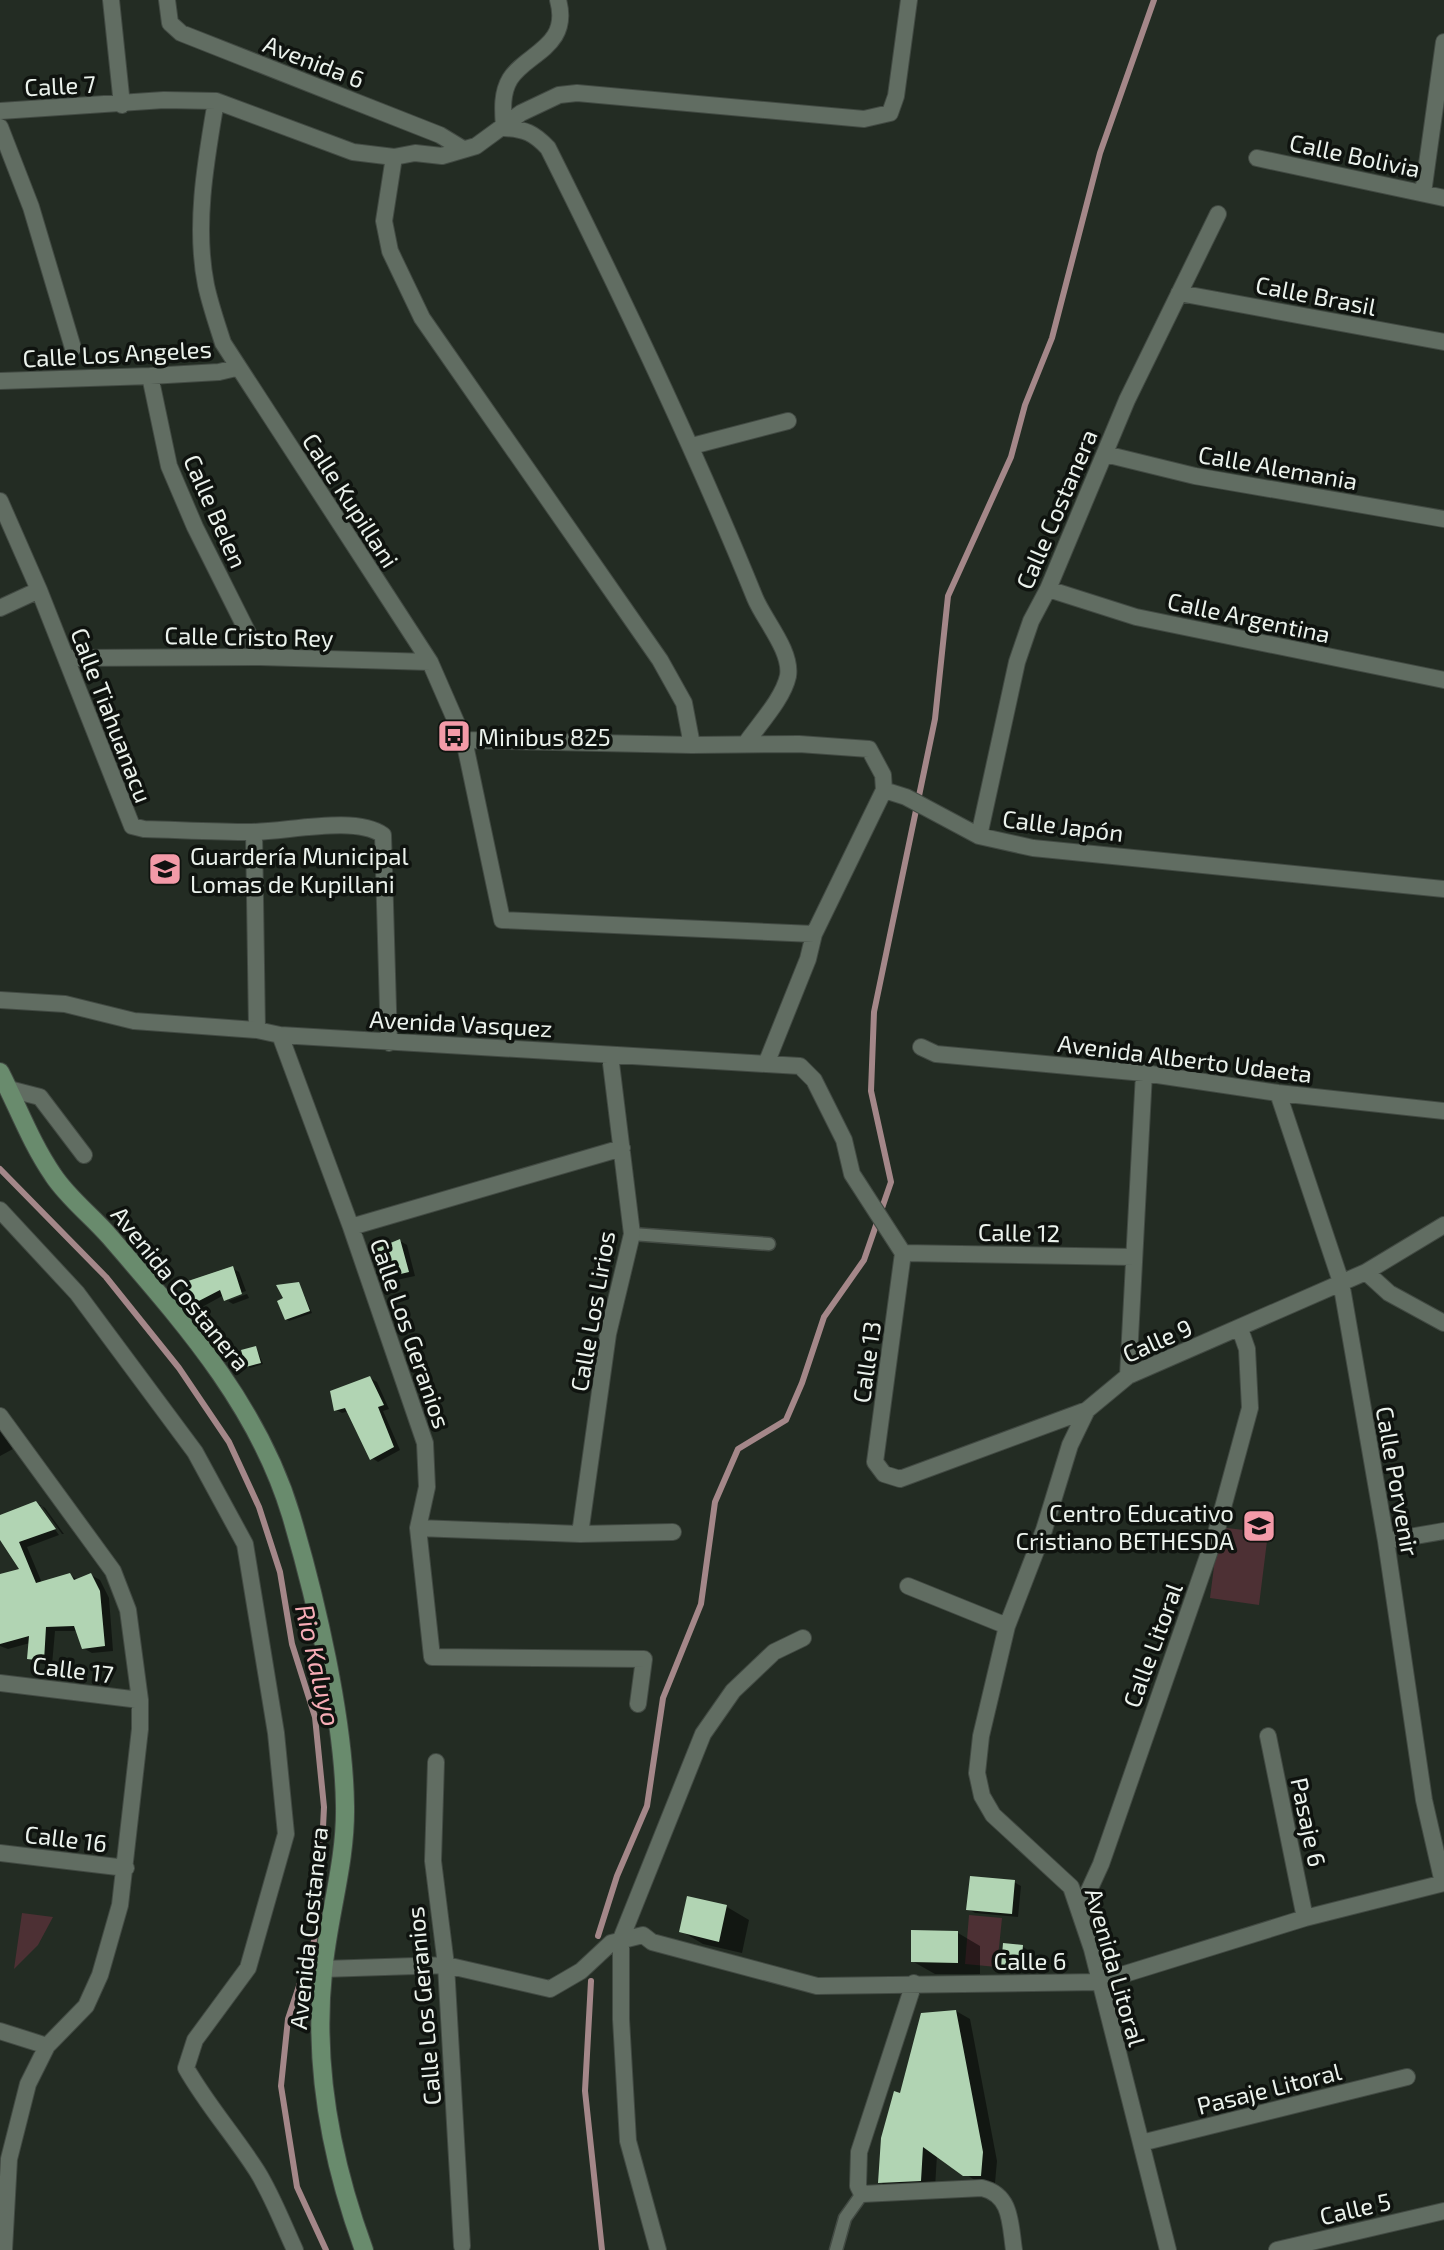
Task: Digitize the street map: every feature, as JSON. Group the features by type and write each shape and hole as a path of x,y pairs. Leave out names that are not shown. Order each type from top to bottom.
{"main road":[{"name":"Avenida Costanera","path":"0,1072 38,1153 55,1179 92,1217 198,1339 218,1366 260,1436 291,1514 333,1700 345,1806 342,1863 323,1969 319,2023 330,2133 342,2188 364,2250"}],"street":[{"path":"111,0 122,105"},
{"name":"Avenida 6","path":"167,0 170,23 181,33 440,135 463,149"},
{"path":"558,0 561,16 556,31 541,54 511,78 506,89 504,128 523,129 536,135 548,148 692,446 741,557 755,599 786,657 788,675 779,695 746,743"},
{"name":"Calle 7","path":"0,111 122,105 164,100 216,101 353,152 394,157 415,153 442,156 476,146 521,113 559,95 577,93 864,118 891,113 896,96 909,0"},
{"path":"1423,193 1444,42"},
{"name":"Calle Kupillani","path":"216,101 204,179 206,284 223,343 236,368 430,662 464,740 502,920 814,934"},
{"path":"0,127 31,207 73,348"},
{"path":"394,157 384,221 390,251 422,318 660,660 684,703 692,746"},
{"name":"Calle Bolivia","path":"1257,158 1444,198"},
{"name":"Calle Costanera","path":"973,833 1017,662 1031,621 1048,589 1127,400 1218,215"},
{"name":"Calle Brasil","path":"1179,293 1444,342"},
{"name":"Calle Los Angeles","path":"0,381 150,376 219,372 236,368"},
{"name":"Calle Belen","path":"150,376 169,466 195,527 260,657"},
{"path":"692,446 788,421"},
{"name":"Calle Alemania","path":"1105,454 1195,475 1444,519"},
{"name":"Calle Tiahuanacu","path":"0,501 67,658 125,816 132,826 144,829 254,832 332,826 372,827 383,835 388,1043"},
{"name":"Calle Argentina","path":"1048,589 1136,617 1444,680"},
{"path":"0,608 39,590"},
{"name":"Calle Cristo Rey","path":"67,658 260,657 430,662"},
{"path":"464,740 692,746 746,743 869,749 883,775 884,790 814,934 808,959 766,1064"},
{"name":"Calle Japón","path":"884,790 906,797 973,833 1032,848 1444,889"},
{"path":"254,832 257,1030"},
{"name":"Avenida Vasquez","path":"0,1000 65,1004 134,1021 257,1030 279,1035 388,1043 519,1047 800,1066 814,1080 844,1140 852,1174 903,1252"},
{"name":"Calle Los Geranios","path":"279,1035 351,1227 425,1443 427,1487 418,1528 432,1657 644,1658 638,1704"},
{"name":"Avenida Alberto Udaeta","path":"921,1047 936,1054 1144,1073 1279,1093 1444,1111"},
{"name":"Calle Los Lirios","path":"580,1534 608,1334 632,1234 610,1055"},
{"path":"1128,1376 1144,1073"},
{"path":"9,1089 40,1097 84,1155"},
{"name":"Calle Porvenir","path":"1279,1093 1341,1282 1386,1541 1424,1800 1443,1883"},
{"path":"351,1227 622,1148"},
{"path":"0,1210 77,1293 195,1452 245,1544 276,1734 286,1834 248,1968 195,2040 186,2068 206,2104 228,2127 259,2174 295,2250"},
{"name":"Calle 9","path":"884,1474 900,1479 1087,1410 1128,1376 1366,1272 1444,1226"},
{"path":"632,1234 769,1244"},
{"name":"Calle 12","path":"903,1252 1134,1258"},
{"name":"Calle 13","path":"884,1474 876,1462 903,1252"},
{"path":"1366,1272 1389,1293 1444,1323"},
{"name":"Calle Litoral","path":"1080,1910 1101,1864 1216,1534 1250,1408 1247,1349 1240,1329"},
{"name":"Avenida Litoral","path":"1087,1410 1070,1445 1044,1530 1007,1626 981,1736 977,1773 982,1796 993,1815 1071,1887 1080,1910 1168,2250"},
{"path":"0,1416 113,1572 128,1611 140,1700 126,1868 120,1905 100,1975 86,2006 47,2046 28,2084 5,2159 4,2250"},
{"path":"418,1528 580,1534 673,1532"},
{"path":"1386,1541 1444,1531"},
{"path":"908,1586 1007,1626"},
{"path":"658,2250 628,2141 616,1941 703,1734 733,1691 774,1652 803,1638"},
{"name":"Calle 17","path":"0,1683 140,1700"},
{"name":"Pasaje 6","path":"1268,1736 1305,1918"},
{"name":"Calle Los Geranios","path":"436,1762 433,1861 446,1965 462,2246"},
{"name":"Calle 16","path":"0,1853 126,1868"},
{"name":"Calle 6","path":"616,1941 643,1935 652,1942 817,1986 1099,1982 1305,1918 1443,1883"},
{"path":"323,1969 446,1965 550,1989 581,1971 616,1941"},
{"path":"862,2194 858,2186 859,2152 914,1983"},
{"path":"0,2031 47,2046"},
{"name":"Pasaje Litoral","path":"1141,2143 1407,2077"},
{"path":"862,2194 982,2189 994,2191 1003,2199 1009,2211 1014,2250"},
{"path":"836,2250 845,2218 862,2194"},
{"name":"Calle 5","path":"1277,2250 1333,2244 1444,2211"}],"shaded area":[{"path":"1219,1527 1268,1533 1259,1605 1210,1598"},
{"path":"22,1913 53,1917 38,1945 14,1969"},
{"path":"969,1915 1002,1918 997,1967 965,1964"}],"building":[{"path":"400,1239 409,1272 384,1278 376,1249"},
{"path":"233,1266 242,1294 224,1301 220,1290 193,1304 182,1283"},
{"path":"299,1282 310,1311 285,1320 277,1301 283,1298 276,1285"},
{"path":"256,1346 261,1363 246,1367 241,1350"},
{"path":"370,1376 384,1405 378,1407 394,1447 370,1460 345,1408 334,1411 330,1391"},
{"path":"36,1501 56,1529 19,1542 36,1583 70,1573 74,1580 91,1573 100,1591 105,1646 82,1649 74,1626 46,1627 44,1661 27,1659 29,1636 0,1644 0,1574 19,1569 0,1540 0,1515"},
{"path":"970,1876 1015,1880 1012,1914 966,1910"},
{"path":"687,1896 727,1905 719,1942 679,1932"},
{"path":"911,1930 958,1931 958,1963 911,1962"},
{"path":"1003,1943 1023,1945 1021,1970 1001,1968"},
{"path":"956,2010 983,2152 981,2176 963,2176 923,2147 921,2181 878,2183 881,2138 894,2091 900,2093 921,2013"}],"waterway":[{"path":"598,1936 617,1876 647,1806 663,1698 701,1604 715,1502 738,1449 786,1420 802,1383 824,1317 864,1260 891,1182 871,1091 874,1012 935,719 948,596 1011,457 1025,405 1052,338 1100,153 1154,0"},
{"name":"Rio Kaluyo","path":"0,1169 106,1277 179,1368 229,1442 259,1507 280,1572 292,1644 315,1717 324,1807 318,1929 288,2019 281,2086 297,2187 326,2250"},
{"path":"591,1981 585,2091 602,2250"}],"place":[{"name":"Minibus 825","path":"454,736"},
{"name":"Guardería Municipal Lomas de Kupillani","path":"165,869"},
{"name":"Centro Educativo Cristiano BETHESDA","path":"1259,1526"}]}
